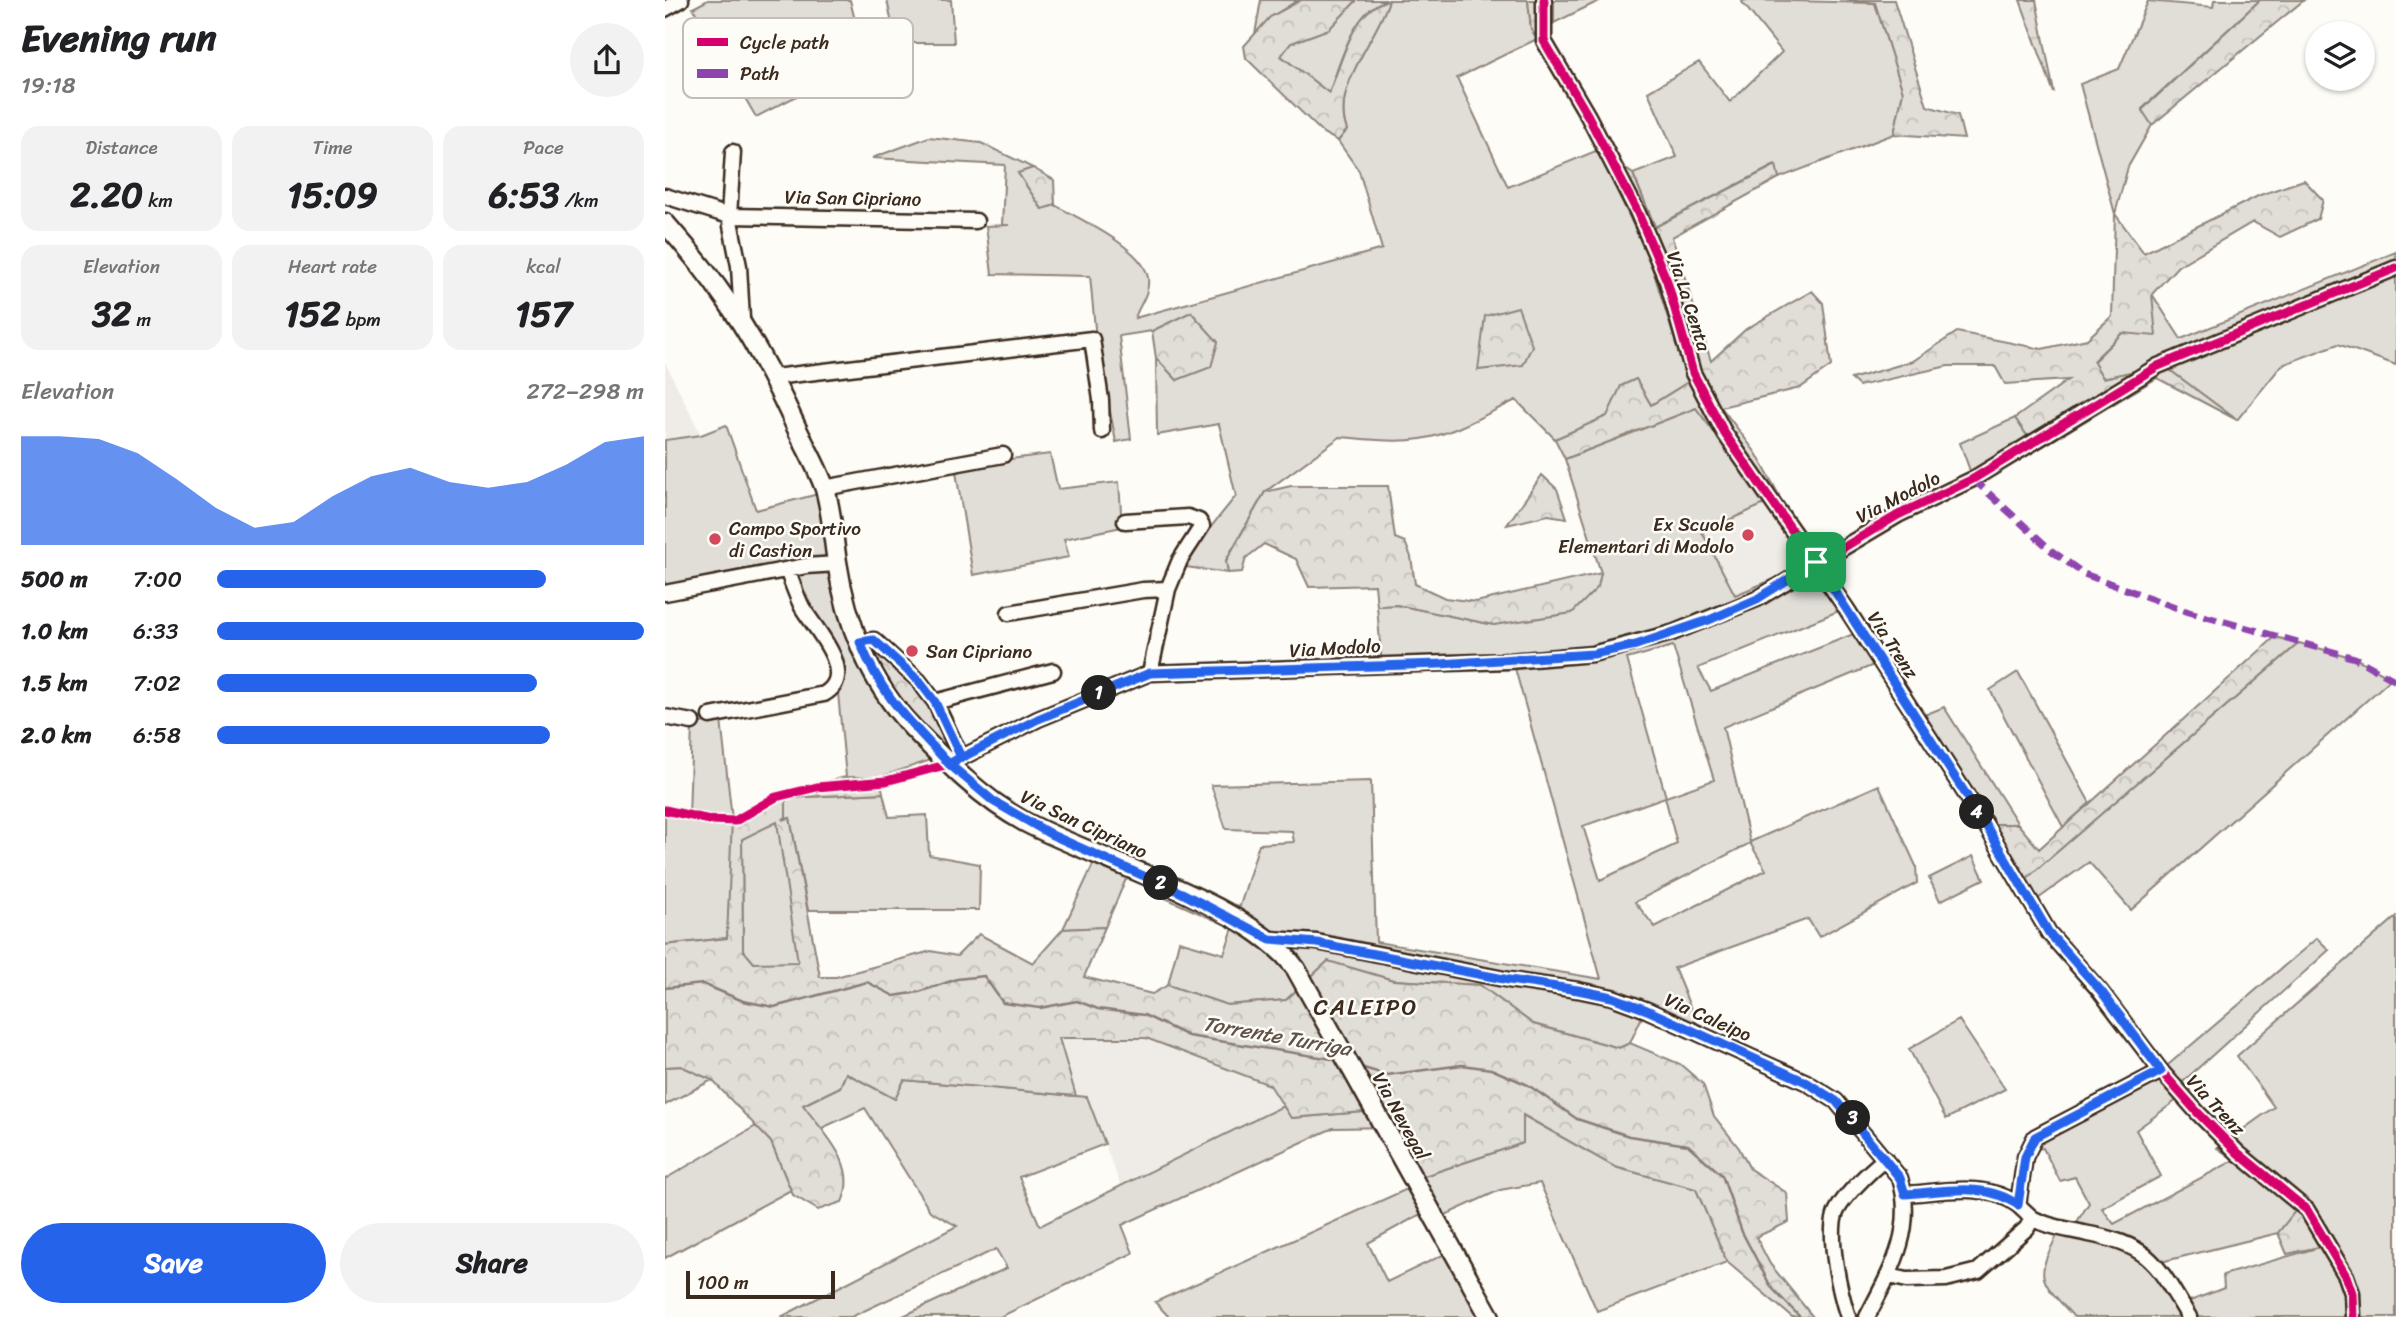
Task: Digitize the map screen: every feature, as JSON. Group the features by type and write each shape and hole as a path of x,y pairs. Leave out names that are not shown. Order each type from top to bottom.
{"main road":[{"name":"Via San Cipriano","path":"665,223 742,319 774,377 824,488 837,564 860,642 874,676 889,701 955,760 985,795 1022,820 1211,906 1270,939"},
{"name":"Via Nevegal","path":"1270,939 1296,969 1490,1317"}],"street":[{"path":"665,9 681,0"},
{"name":"Via La Centa","path":"1544,0 1544,41 1588,116 1637,211 1667,281 1693,373 1709,406 1816,562"},
{"name":"Via San Cipriano","path":"733,152 729,216 739,266 742,319"},
{"name":"Via San Cipriano","path":"665,196 729,216 976,221"},
{"name":"Via Modolo","path":"955,760 1071,704 1150,673 1440,664 1593,654 1636,645 1709,620 1757,599 1898,515 1973,479 2158,366 2396,268"},
{"path":"774,377 1092,339 1101,400 1102,431"},
{"path":"824,488 1003,455"},
{"path":"1125,521 1188,517 1201,523 1199,533 1180,560 1168,589 1150,673"},
{"name":"Via Trenz","path":"1816,562 1985,824 2049,933 2101,991 2161,1071 2238,1153 2307,1210 2346,1276 2352,1293 2353,1317"},
{"path":"668,591 837,564"},
{"path":"710,716 824,694 835,685 836,667 825,638 802,606 787,570"},
{"path":"1009,613 1143,590 1168,589"},
{"name":"Via San Cipriano","path":"860,642 874,640 919,681 935,702 955,760"},
{"path":"935,702 1053,671"},
{"path":"665,718 692,722"},
{"name":"Via Caleipo","path":"1270,939 1317,943 1612,997 1806,1082 1836,1101 1900,1178 1905,1194"},
{"path":"2018,1205 2025,1157 2035,1137 2161,1071"},
{"path":"1848,1317 1840,1286 1834,1236 1835,1214 1867,1174 1885,1159"},
{"path":"1867,1317 1901,1251 1905,1194 1983,1190 1999,1194 2018,1205 2032,1218 2133,1247 2160,1267 2189,1317"},
{"path":"1889,1276 1946,1279 1978,1271 2027,1228 2032,1218"}],"shaded area":[{"path":"665,362 701,435 665,440"},
{"path":"1767,503 1816,562 1735,596 1702,532"},
{"path":"1058,1038 1146,1038 1270,1085 1283,1106 1121,1187 1087,1097 1076,1096"}],"green space":[{"path":"708,0 850,0 854,18 699,18 693,8"},
{"path":"887,0 951,0 954,43 913,43 913,18 891,18"},
{"path":"1261,0 1298,0 1276,14 1255,34"},
{"path":"1301,0 1357,0 1329,29 1291,43 1281,56 1329,93 1357,25 1376,5 1389,0 1350,81 1343,114 1347,130 1338,141 1323,133 1246,58 1244,46 1270,17"},
{"path":"1357,0 1386,0 1374,6 1356,27 1343,53 1329,93 1281,56 1291,43 1329,29"},
{"path":"1389,0 1528,0 1531,29 1537,39 1457,78 1508,187 1598,150 1650,260 1688,382 1651,405 1636,379 1621,386 1608,416 1555,439 1516,400 1446,433 1421,439 1401,441 1340,437 1265,492 1226,560 1228,573 1179,566 1236,496 1219,424 1157,435 1156,358 1177,380 1191,312 1152,331 1119,336 1131,439 1116,442 1096,339 1090,276 992,274 986,226 1009,225 1002,225 1005,165 872,158 929,137 981,143 1033,168 1018,173 1042,209 1055,205 1094,226 1123,245 1144,267 1148,278 1147,289 1135,318 1382,249 1359,171 1338,141 1347,130 1343,114 1350,81"},
{"path":"1528,0 1554,0 1554,23 1537,39 1531,29"},
{"path":"1554,0 1601,0 1554,23"},
{"path":"1846,0 1894,0 1927,106 1958,115 1964,139 1894,134 1903,92 1875,3"},
{"path":"2020,0 2036,0 2054,93"},
{"path":"2214,0 2260,0 2142,109 2152,125 2128,167 2115,214 2080,84 2119,69 2148,1 2213,7"},
{"path":"2260,0 2304,0 2152,125 2142,110"},
{"path":"1742,2 1875,3 1903,92 1894,134 1779,178 1775,165 1655,227 1633,174 1677,157 1648,92 1699,62 1730,102 1782,52"},
{"path":"745,98 793,98 756,117"},
{"path":"1598,150 1633,174 1655,227 1776,165 1779,178 1672,237 1711,361 1746,329 1812,291 1823,303 1831,366 1800,388 1721,407 1756,453 1779,495 1767,503 1696,408 1565,459 1555,439 1607,416 1621,386 1636,379 1651,405 1688,382 1650,260"},
{"path":"1033,168 1054,180 1055,205 1042,209 1018,173"},
{"path":"2304,180 2323,200 2318,219 2280,237 2253,222 2178,266 2152,294 2156,336 2122,333 2093,361 2103,378 2163,365 2237,420 2157,378 2037,450 2015,418 2068,380 2005,384 1995,366 1948,366 1859,386 1851,379 1913,361 1957,332 2042,349 2087,339 2112,316 2115,214 2144,253 2260,195"},
{"path":"2396,252 2396,365 2338,344 2282,365 2237,420 2163,365 2103,378 2093,362 2122,333 2152,294 2181,339"},
{"path":"1518,307 1532,346 1523,365 1478,370 1485,316"},
{"path":"1191,312 1218,342 1211,367 1177,380 1156,358 1152,331"},
{"path":"1696,408 1767,503 1702,532 1735,595 1816,562 1846,608 1698,668 1711,691 1861,631 1881,662 1723,727 1750,842 1879,785 1916,866 1917,883 1819,937 1808,919 1674,968 1699,1028 1646,1008 1630,1043 1619,1048 1533,1024 1479,985 1393,980 1328,961 1286,1000 1227,1005 1168,985 1179,941 1224,954 1233,928 1165,898 1170,887 1240,906 1259,844 1294,842 1292,831 1226,829 1211,785 1371,781 1376,942 1601,979 1513,661 1382,666 1377,606 1397,605 1494,625 1601,573 1565,459","holes":["1673,646 1714,780 1666,797 1627,659","1665,797 1677,844 1600,880 1583,826","1750,843 1766,870 1655,927 1635,902"]},
{"path":"2015,418 2037,450 1977,481 1973,479 1960,443"},
{"path":"726,425 756,510 830,491 857,617 882,676 951,745 949,754 880,777 846,777 837,683 788,570 665,596 665,440 701,435"},
{"path":"1050,454 1058,489 1119,482 1122,527 1064,539 1069,557 973,575 955,466"},
{"path":"1542,475 1557,489 1567,518 1548,515 1507,525"},
{"path":"1291,486 1388,486 1395,538 1405,542 1411,557 1415,584 1445,598 1476,602 1601,573 1598,587 1572,613 1494,625 1397,605 1377,606 1375,585 1309,587 1296,559 1264,544 1246,558 1242,572 1228,573 1226,561 1265,492"},
{"path":"2275,637 2299,643 2020,884 1985,824 2018,824 2039,849"},
{"path":"2299,643 2355,658 2392,678 2131,910 2089,862 2031,904 2020,884"},
{"path":"868,644 920,688 951,745 947,747 935,741 912,717 881,671"},
{"path":"2018,672 2090,803 2063,827 1990,690"},
{"path":"1944,707 2018,824 1985,824 1917,718"},
{"path":"721,720 733,828 727,938 665,945 665,815 689,818 692,724"},
{"path":"846,777 880,777 883,793 786,798 793,789"},
{"path":"883,793 889,817 927,815 929,855 980,864 979,910 808,910 790,818 778,822 799,963 754,963 743,951 742,839 786,817 786,798"},
{"path":"786,798 786,817 782,820 790,818 820,977 836,977 931,951 957,956 979,934 1033,963 1063,929 1105,927 1084,977 1152,994 1168,985 1227,1005 1286,1000 1328,961 1393,980 1480,985 1533,1024 1619,1048 1630,1043 1680,1064 1703,1084 1714,1116 1739,1148 1750,1169 1787,1193 1789,1222 1756,1237 1770,1264 1813,1317 1792,1317 1727,1262 1696,1189 1615,1167 1523,1115 1523,1143 1421,1177 1387,1110 1291,1118 1270,1085 1146,1038 1059,1038 1076,1096 904,1080 895,1099 846,1073 840,1087 803,1105 837,1150 846,1175 842,1202 818,1210 793,1195 771,1142 712,1080 681,1066 665,1067 665,945 727,938 732,819","holes":["777,822 798,962 754,963 743,950 742,839"]},
{"path":"1098,854 1130,870 1105,927 1063,929"},
{"path":"1973,856 1984,879 1940,901 1929,878"},
{"path":"2396,917 2396,1317 2074,1317 2046,1284 2044,1267 2061,1228 2071,1231 2089,1203 2075,1177 2060,1181 2043,1148 2037,1149 2034,1130 2161,1071 2317,938 2329,950 2176,1088 2181,1097 2136,1130 2161,1176 2102,1208 2114,1224 2235,1160 2217,1148 2274,1107 2237,1056","holes":["2304,1200 2331,1244 2223,1275 2224,1288 2185,1303 2161,1262 2278,1233"]},
{"path":"1959,1020 2005,1089 1946,1119 1909,1049"},
{"path":"681,1066 712,1080 665,1105 665,1067"},
{"path":"846,1073 895,1099 904,1080 1087,1097 1105,1144 1019,1177 1040,1226 1283,1106 1292,1118 1387,1110 1394,1127 1333,1128 1122,1225 1133,1253 1000,1317 901,1317 1007,1268 996,1249 851,1317 781,1317 957,1226 930,1211 865,1108 820,1129 803,1105 840,1087"},
{"path":"1522,1115 1615,1167 1696,1189 1727,1262 1597,1311 1540,1183 1500,1190 1441,1217 1435,1206 1368,1243 1387,1282 1457,1248 1494,1317 1169,1317 1155,1302 1423,1182 1421,1177 1523,1143"},
{"path":"756,1126 771,1142 791,1190 665,1258 665,1179"},
{"path":"2304,1200 2332,1244 2287,1254 2278,1233"}],"waterway":[{"name":"Torrente Turriga","path":"665,988 703,984 743,1001 774,1007 867,982 894,996 919,992 957,979 984,976 1003,1003 1040,1008 1077,1001 1098,1009 1144,1015 1188,1036 1338,1060"},
{"name":"Torrente Turriga","path":"1357,1066 1387,1075 1462,1065 1491,1069 1528,1085 1577,1119 1629,1136 1688,1145 1722,1175 1742,1232 1771,1287 1800,1317"}],"marked path":[{"path":"1973,479 2052,551 2084,574 2189,612 2355,658 2396,681"}],"cycle path":[{"path":"1544,0 1544,41 1588,116 1637,211 1667,281 1693,373 1725,434 1846,608 1985,824 2049,933 2100,991 2161,1071 2198,1113 2238,1153 2307,1210 2346,1276 2352,1293 2353,1317"},
{"path":"665,810 710,820 735,821 776,797 817,787 886,781 949,764 1038,719 1150,673 1509,661 1592,654 1636,645 1709,620 1757,599 1898,515 1973,479 2158,366 2396,268"}],"place":[{"name":"Ex Scuole Elementari di Modolo","path":"1748,535"},
{"name":"Campo Sportivo di Castion","path":"715,539"},
{"name":"San Cipriano","path":"912,651"}],"district":[{"name":"CALEIPO","path":"1366,1007"}],"route":[{"path":"1816,562 1757,599 1709,620 1636,645 1593,654 1440,664 1150,673 1038,719 949,764 889,701 874,676 860,642 874,640 919,681 935,702 961,757 949,764 962,778 1008,812 1052,835 1182,893 1270,939 1317,943 1509,980 1578,990 1612,997 1647,1010 1806,1082 1836,1101 1852,1116 1900,1178 1905,1194 1983,1190 1999,1194 2018,1205 2025,1157 2035,1137 2161,1071 2101,991 2049,933 1985,824 1816,562"}]}
